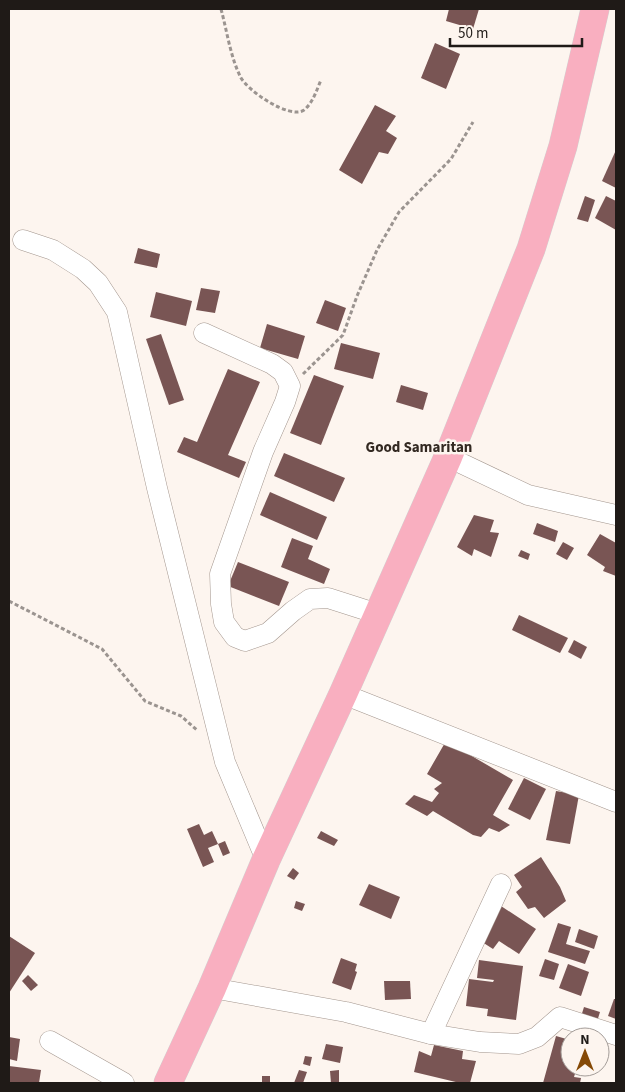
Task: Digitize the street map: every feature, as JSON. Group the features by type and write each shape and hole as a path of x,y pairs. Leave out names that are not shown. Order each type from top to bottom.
{"highway":[{"path":"168,1083 212,988 266,860 343,694 448,457 531,249 563,146 595,9"}],"street":[{"path":"23,240 53,250 82,269 98,283 117,312 157,488 224,754 266,860"},
{"path":"204,333 272,364 283,372 290,386 263,452 220,574 224,622 235,637 245,641 268,633 310,599 328,598 378,614"},
{"path":"448,457 528,495 616,514"},
{"path":"343,694 616,802"},
{"path":"431,1034 502,884"},
{"path":"212,988 346,1012 431,1034 480,1042 519,1044 537,1037 560,1017 616,1035"},
{"path":"50,1042 124,1083"}],"path":[{"path":"221,9 240,77 247,87 277,106 299,113 311,101 321,80"},
{"path":"290,386 344,335 357,296 377,250 398,212 451,159 473,122"},
{"path":"9,601 102,649 146,701 181,716 224,754"}],"building":[{"path":"449,9 479,9 473,29 446,21"},
{"path":"435,43 460,54 446,89 421,78"},
{"path":"375,105 396,116 386,131 397,138 388,154 379,152 362,184 339,170"},
{"path":"616,150 616,188 602,181"},
{"path":"585,196 595,200 588,222 577,219"},
{"path":"606,196 616,201 616,230 595,218"},
{"path":"138,248 160,254 157,268 134,263"},
{"path":"201,288 220,291 215,313 196,310"},
{"path":"156,292 192,301 186,326 150,317"},
{"path":"325,300 346,308 338,331 316,323"},
{"path":"267,324 305,336 298,359 260,348"},
{"path":"161,334 184,400 169,405 146,339"},
{"path":"341,343 380,353 373,379 334,369"},
{"path":"228,369 260,382 228,455 246,462 239,478 177,452 184,437 197,442"},
{"path":"314,375 344,386 321,445 290,433"},
{"path":"401,385 428,393 423,410 396,402"},
{"path":"284,453 345,478 334,502 274,476"},
{"path":"270,492 327,517 317,540 260,515"},
{"path":"474,515 494,520 490,532 499,533 491,557 474,549 472,556 457,547"},
{"path":"537,523 558,531 555,542 533,534"},
{"path":"600,534 616,543 616,576 603,571 605,567 587,555"},
{"path":"292,538 313,546 308,559 330,569 324,584 281,567"},
{"path":"563,542 574,548 567,560 556,554"},
{"path":"521,550 530,554 528,560 518,556"},
{"path":"238,562 289,582 279,606 228,586"},
{"path":"519,615 568,638 560,653 512,630"},
{"path":"574,640 587,647 581,659 568,652"},
{"path":"446,741 513,780 493,815 510,825 499,832 489,828 481,837 473,835 433,811 427,816 405,804 414,795 432,802 439,793 434,789 442,783 427,774"},
{"path":"524,778 546,789 530,820 508,809"},
{"path":"556,791 579,795 570,844 546,840"},
{"path":"199,824 204,835 212,831 218,844 208,848 214,862 203,867 187,829"},
{"path":"321,831 338,840 334,846 317,838"},
{"path":"225,841 230,853 223,856 218,844"},
{"path":"541,857 560,887 566,901 544,918 535,907 528,909 516,892 522,887 514,875"},
{"path":"293,868 299,873 294,880 287,876"},
{"path":"369,884 400,897 391,919 359,905"},
{"path":"296,901 305,904 302,911 294,908"},
{"path":"501,906 536,929 519,954 499,941 493,949 479,940"},
{"path":"558,923 571,927 566,944 590,951 585,964 548,952"},
{"path":"579,929 598,936 594,949 575,942"},
{"path":"9,936 35,953 9,993"},
{"path":"341,958 357,964 355,971 357,972 351,990 332,983"},
{"path":"545,959 559,964 554,980 539,976"},
{"path":"479,960 523,966 516,1020 487,1016 488,1009 466,1006 469,979 493,982 494,980 477,978"},
{"path":"568,964 589,972 581,996 559,988"},
{"path":"28,975 38,985 31,991 22,981"},
{"path":"384,981 410,981 411,999 385,1000"},
{"path":"614,999 616,999 616,1019 608,1016"},
{"path":"584,1007 600,1012 596,1025 580,1020"},
{"path":"556,1036 560,1037 560,1077 581,1078 580,1083 543,1083"},
{"path":"9,1037 20,1039 17,1061 9,1059"},
{"path":"326,1044 343,1047 340,1063 322,1059"},
{"path":"434,1045 463,1051 462,1059 476,1061 470,1083 460,1083 414,1072 419,1051 431,1056"},
{"path":"305,1056 312,1057 310,1066 303,1064"},
{"path":"9,1066 41,1070 39,1083 9,1083"},
{"path":"299,1070 307,1072 303,1083 294,1083"},
{"path":"339,1070 339,1083 331,1083 330,1071"},
{"path":"262,1076 270,1076 270,1083 262,1083"}],"district":[{"name":"Good Samaritan","path":"419,447"}]}
